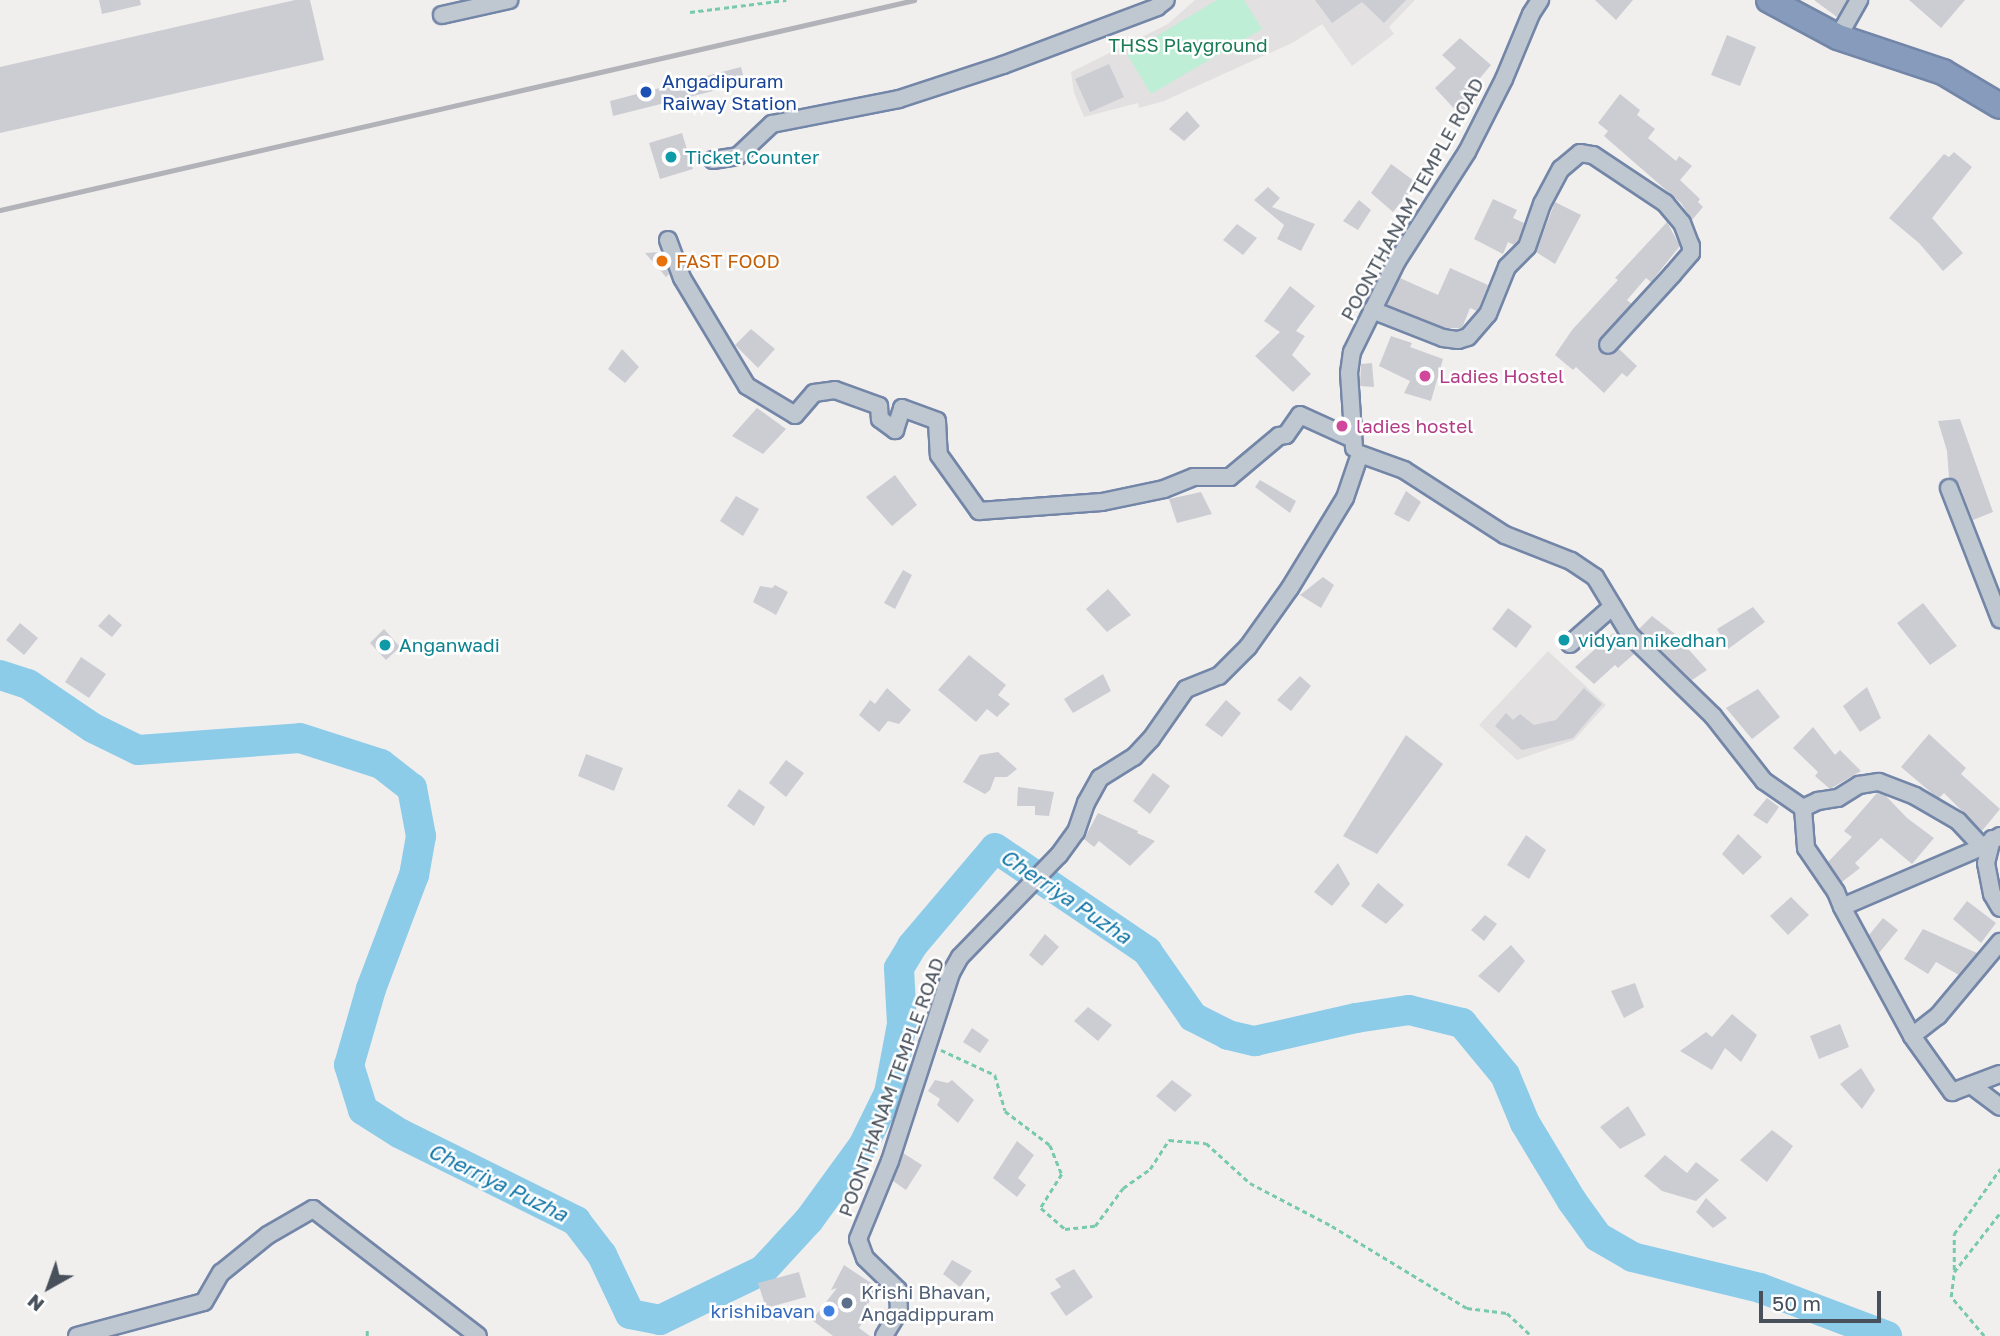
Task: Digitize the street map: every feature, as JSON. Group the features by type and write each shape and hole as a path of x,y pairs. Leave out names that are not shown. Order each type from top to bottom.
{"highway":[{"path":"1769,0 1838,37 1943,72 2000,106"}],"street":[{"path":"442,15 509,0"},
{"path":"713,160 738,156 772,124 899,99 1003,65 1157,6 1166,0"},
{"name":"POONTHANAM TEMPLE ROAD","path":"884,1336 899,1311 898,1290 865,1258 858,1239 890,1161 951,974 960,957 1059,855 1076,832 1086,803 1100,778 1134,757 1151,739 1186,689 1219,676 1248,647 1290,588 1345,498 1360,454 1354,449 1353,439 1349,373 1352,352 1397,261 1467,152 1540,0"},
{"path":"1838,37 1859,0"},
{"path":"1372,310 1443,338 1458,340 1468,337 1488,314 1507,267 1527,247 1542,204 1561,169 1580,153 1593,155 1665,203 1690,237 1691,254 1608,345"},
{"path":"668,240 682,278 747,386 795,415 814,393 835,390 879,407 880,419 895,430 902,408 937,421 939,455 979,512 1102,502 1164,489 1194,477 1230,478 1279,436 1286,435 1300,415 1353,439"},
{"path":"1360,454 1404,470 1505,535 1584,568 1595,577 1630,635 1713,716 1764,781 1803,808"},
{"path":"1949,488 2000,619"},
{"path":"1570,644 1613,606"},
{"path":"1803,808 1818,801 1838,798 1859,785 1878,782 1915,796 1991,841"},
{"path":"1803,808 1806,848 1836,892 1912,1036 1952,1092 2000,1074"},
{"path":"1842,907 1991,841"},
{"path":"1991,841 1986,863 1992,894 2000,908"},
{"path":"1912,1036 1938,1016 2000,942"},
{"path":"1971,1085 2000,1107"},
{"path":"77,1336 204,1301 221,1273 268,1235 313,1209 478,1336"}],"path":[{"path":"690,12 786,0"},
{"path":"927,1044 995,1075 1006,1111 1050,1144 1062,1174 1041,1208 1065,1229 1095,1226 1123,1188 1150,1169 1170,1140 1206,1143 1250,1183 1332,1226 1467,1308 1507,1313 1532,1336"},
{"path":"1984,1336 1951,1297 1954,1234 2000,1169"},
{"path":"1954,1272 2000,1213"},
{"path":"368,1328 368,1336"}],"shaded area":[{"path":"1195,0 1415,0 1389,27 1394,34 1352,66 1322,24 1294,42 1164,101 1139,108 1138,103 1084,117 1074,93 1071,72 1168,24"},
{"path":"1548,651 1606,705 1574,740 1517,760 1479,725"}],"green space":[{"name":"THSS Playground","path":"1217,0 1244,0 1262,29 1151,94 1127,54"}],"building":[{"path":"99,0 140,0 141,5 102,14"},
{"path":"295,0 310,0 324,60 0,133 0,67"},
{"path":"1315,0 1406,0 1384,23 1362,2 1332,23"},
{"path":"1595,0 1633,0 1616,20"},
{"path":"1814,0 1847,0 1837,17"},
{"path":"1909,0 1965,0 1941,28"},
{"path":"1727,35 1756,47 1740,86 1711,75"},
{"path":"1460,38 1491,65 1470,90 1477,98 1460,115 1435,88 1456,68 1442,55"},
{"path":"1109,64 1124,97 1090,112 1075,79"},
{"path":"741,67 745,83 613,116 610,101"},
{"path":"1620,94 1640,110 1637,115 1655,129 1648,138 1676,161 1679,156 1692,166 1680,180 1700,199 1698,202 1703,207 1692,220 1681,203 1604,136 1608,131 1598,123"},
{"path":"1187,111 1200,126 1184,141 1169,129"},
{"name":"Ticket Counter","path":"682,133 693,169 660,179 649,143"},
{"path":"1954,152 1972,167 1932,218 1963,253 1943,271 1919,243 1889,218 1944,154 1949,157"},
{"path":"1391,164 1417,183 1393,212 1371,193"},
{"path":"1268,187 1280,198 1272,207 1315,224 1301,251 1277,239 1284,225 1254,200"},
{"path":"1493,199 1517,210 1513,218 1524,223 1518,241 1514,245 1508,242 1503,254 1474,239"},
{"path":"1359,200 1371,210 1358,230 1343,221"},
{"path":"1555,202 1581,215 1555,264 1536,252"},
{"path":"1667,222 1680,246 1651,282 1646,278 1627,300 1632,304 1598,342 1601,353 1610,355 1619,349 1637,366 1627,377 1622,373 1604,393 1576,367 1573,370 1555,355 1572,330 1618,280 1615,278"},
{"path":"1237,224 1257,238 1243,255 1223,240"},
{"name":"FAST FOOD","path":"661,252 669,274 666,277 645,253"},
{"path":"1450,268 1488,285 1479,308 1477,311 1470,308 1462,328 1446,328 1387,305 1400,278 1438,295"},
{"path":"1290,286 1315,306 1296,331 1305,336 1292,355 1311,374 1293,392 1255,356 1280,332 1264,321"},
{"path":"751,329 775,349 758,368 735,345"},
{"path":"1391,336 1412,343 1410,347 1443,359 1431,401 1404,393 1410,381 1379,366"},
{"path":"622,349 639,367 625,383 608,369"},
{"path":"1372,363 1374,387 1360,386 1361,364"},
{"path":"757,408 786,429 763,454 732,436"},
{"path":"1960,419 1993,512 1973,520 1959,484 1949,478 1947,451 1938,421"},
{"path":"895,475 917,505 892,526 866,497"},
{"path":"1260,480 1296,501 1290,513 1255,487"},
{"path":"1406,491 1421,502 1409,522 1394,514"},
{"path":"1201,492 1212,514 1177,523 1169,499"},
{"path":"736,496 759,509 743,536 720,521"},
{"path":"903,570 912,575 895,609 884,603"},
{"path":"1323,577 1334,585 1321,608 1300,595"},
{"path":"775,585 788,592 776,615 753,602 760,586 772,588"},
{"path":"1108,589 1131,615 1107,632 1086,609"},
{"path":"1923,603 1957,646 1930,665 1897,623"},
{"path":"1753,607 1765,622 1728,649 1717,629"},
{"path":"1508,608 1532,626 1516,648 1492,629"},
{"path":"109,614 122,625 112,637 98,626"},
{"path":"1652,616 1674,633 1707,670 1692,680 1639,629"},
{"path":"20,623 38,638 24,655 6,640"},
{"name":"Anganwadi","path":"384,629 400,647 386,660 370,643"},
{"path":"1613,633 1634,654 1618,668 1615,665 1594,684 1575,667"},
{"path":"969,655 1006,685 998,695 1010,704 997,717 987,709 976,722 938,690"},
{"path":"81,657 106,674 89,698 65,682"},
{"path":"1103,674 1111,691 1073,713 1064,699"},
{"path":"1300,676 1311,686 1291,711 1277,700"},
{"path":"1867,687 1881,718 1860,732 1843,706"},
{"path":"887,688 911,710 899,724 888,721 879,732 859,715 870,700 875,704"},
{"path":"1584,688 1602,704 1573,738 1522,750 1495,726 1506,713 1513,720 1520,714 1534,725 1556,720"},
{"path":"1758,689 1780,717 1752,739 1726,708"},
{"path":"1226,700 1241,713 1222,737 1205,725"},
{"path":"1813,727 1835,755 1840,750 1861,771 1830,789 1815,776 1818,772 1793,748"},
{"path":"1929,734 1966,768 1961,774 2000,809 1982,831 1944,793 1939,798 1934,795 1901,767"},
{"path":"1406,735 1443,764 1377,854 1343,836"},
{"path":"998,752 1017,769 1007,777 995,777 990,790 985,794 963,782 980,755"},
{"path":"586,754 623,768 614,791 578,776"},
{"path":"786,760 804,773 786,797 769,783"},
{"path":"1153,773 1170,786 1150,814 1133,801"},
{"path":"1018,787 1054,792 1049,816 1035,815 1035,806 1017,806"},
{"path":"739,789 765,807 754,826 727,806"},
{"path":"1877,793 1885,795 1907,818 1934,838 1912,864 1881,838 1855,863 1860,868 1842,882 1828,862 1852,837 1844,831"},
{"path":"1767,798 1779,807 1767,824 1753,815"},
{"path":"1098,813 1155,841 1130,866 1099,841 1094,847 1084,839"},
{"path":"1738,834 1762,857 1743,875 1722,854"},
{"path":"1526,835 1546,850 1529,879 1507,865"},
{"path":"1338,863 1350,884 1332,906 1314,892"},
{"path":"1378,883 1404,905 1386,924 1361,906"},
{"path":"1791,897 1809,915 1788,935 1770,916"},
{"path":"1967,901 1996,923 1981,943 1953,919"},
{"path":"1485,915 1497,924 1484,941 1471,930"},
{"path":"1883,918 1898,930 1879,953 1869,935"},
{"path":"1923,929 1977,953 1959,975 1936,962 1928,974 1904,959"},
{"path":"1045,934 1059,947 1042,966 1029,955"},
{"path":"1511,945 1525,961 1499,993 1478,976"},
{"path":"1635,983 1644,1007 1624,1018 1611,991"},
{"path":"1088,1007 1112,1025 1098,1041 1074,1021"},
{"path":"1732,1014 1757,1035 1741,1062 1725,1048 1712,1070 1680,1051 1706,1032 1712,1037"},
{"path":"1840,1024 1849,1047 1819,1059 1810,1036"},
{"path":"972,1028 989,1040 980,1053 963,1042"},
{"path":"1861,1068 1875,1090 1862,1109 1840,1084"},
{"path":"935,1080 948,1083 952,1080 974,1100 958,1123 937,1105 940,1099 928,1091"},
{"path":"1172,1080 1192,1095 1175,1112 1156,1096"},
{"path":"1628,1106 1646,1135 1620,1149 1600,1127"},
{"path":"1772,1130 1793,1146 1767,1182 1740,1160"},
{"path":"1017,1141 1034,1155 1018,1178 1026,1185 1017,1197 993,1178"},
{"path":"903,1153 922,1165 906,1190 893,1181"},
{"path":"1665,1155 1687,1173 1696,1162 1719,1180 1696,1201 1662,1191 1644,1176"},
{"path":"1706,1198 1727,1218 1713,1228 1696,1212"},
{"path":"952,1260 972,1271 960,1287 943,1274"},
{"path":"844,1265 877,1287 867,1306 871,1308 859,1328 870,1336 833,1336 812,1320 837,1288 831,1290"},
{"path":"1074,1269 1093,1297 1066,1316 1050,1293 1061,1287 1055,1279"},
{"path":"799,1272 806,1297 766,1308 758,1283"}],"waterway":[{"name":"Cherriya Puzha","path":"0,675 28,684 93,728 138,750 300,738 381,764 412,788 421,836 414,875 371,989 349,1065 363,1110 399,1133 576,1221 602,1255 630,1314 660,1320 763,1270 809,1220 863,1146 889,1093 902,1024 899,968 912,946 995,848 1147,951 1193,1017 1228,1035 1255,1041 1356,1018 1409,1010 1462,1023 1505,1075 1525,1123 1572,1201 1598,1237 1632,1257 1760,1288 1887,1336"}],"railway":[{"path":"0,210 914,0"}],"place":[{"name":"Angadipuram Raiway Station","path":"646,92"},
{"name":"Ticket Counter","path":"671,157"},
{"name":"FAST FOOD","path":"662,261"},
{"name":"Ladies Hostel","path":"1425,376"},
{"name":"ladies hostel","path":"1342,426"},
{"name":"vidyan nikedhan","path":"1564,640"},
{"name":"Anganwadi","path":"385,645"},
{"name":"Krishi Bhavan, Angadippuram","path":"847,1303"},
{"name":"krishibavan","path":"829,1311"}]}
